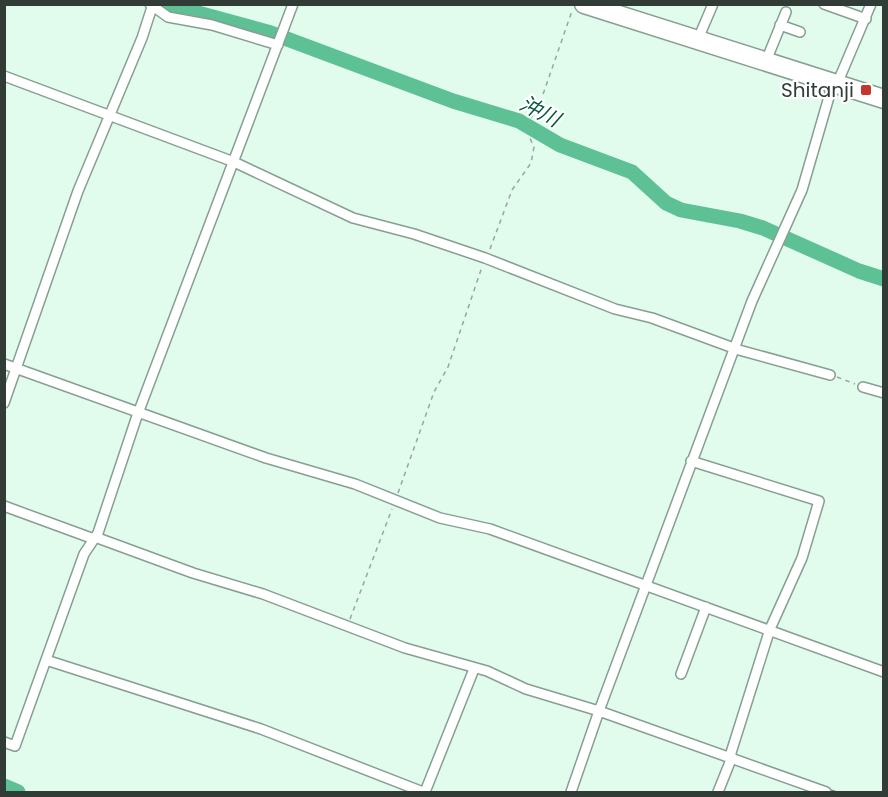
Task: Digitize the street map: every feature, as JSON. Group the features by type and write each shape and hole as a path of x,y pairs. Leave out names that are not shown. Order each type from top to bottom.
{"highway":[{"path":"584,4 884,99"}],"street":[{"path":"4,742 15,746 84,554 94,538 139,412 293,4"},
{"path":"698,39 713,4"},
{"path":"825,4 841,14 866,19"},
{"path":"571,792 691,461 702,442 752,301 802,190 835,83 871,4"},
{"path":"4,403 78,190 142,38 152,5 168,17 280,39"},
{"path":"766,61 786,12"},
{"path":"780,25 800,32"},
{"path":"4,76 234,162 353,218 414,234 485,258 615,309 652,318 736,348 830,375"},
{"path":"4,364 266,458 355,484 395,502 440,518 490,529 884,672"},
{"path":"862,387 884,393"},
{"path":"691,461 819,501 798,569 770,629 731,759 718,792"},
{"path":"4,506 826,792"},
{"path":"681,674 686,646 706,607"},
{"path":"45,660 261,729 424,792 473,670"}],"path":[{"path":"531,118 540,103 574,4"},
{"path":"347,626 434,392 448,367 485,258 512,190 531,164 534,147 529,136"},
{"path":"830,375 862,387"}],"waterway":[{"name":"沖川","path":"165,4 271,33 453,101 519,121 560,145 632,172 666,203 681,210 740,221 763,228 859,271 884,279"},
{"path":"4,786 18,792"},
{"path":"830,790 836,792"}],"place":[{"name":"Shitanji","path":"866,90"}]}
